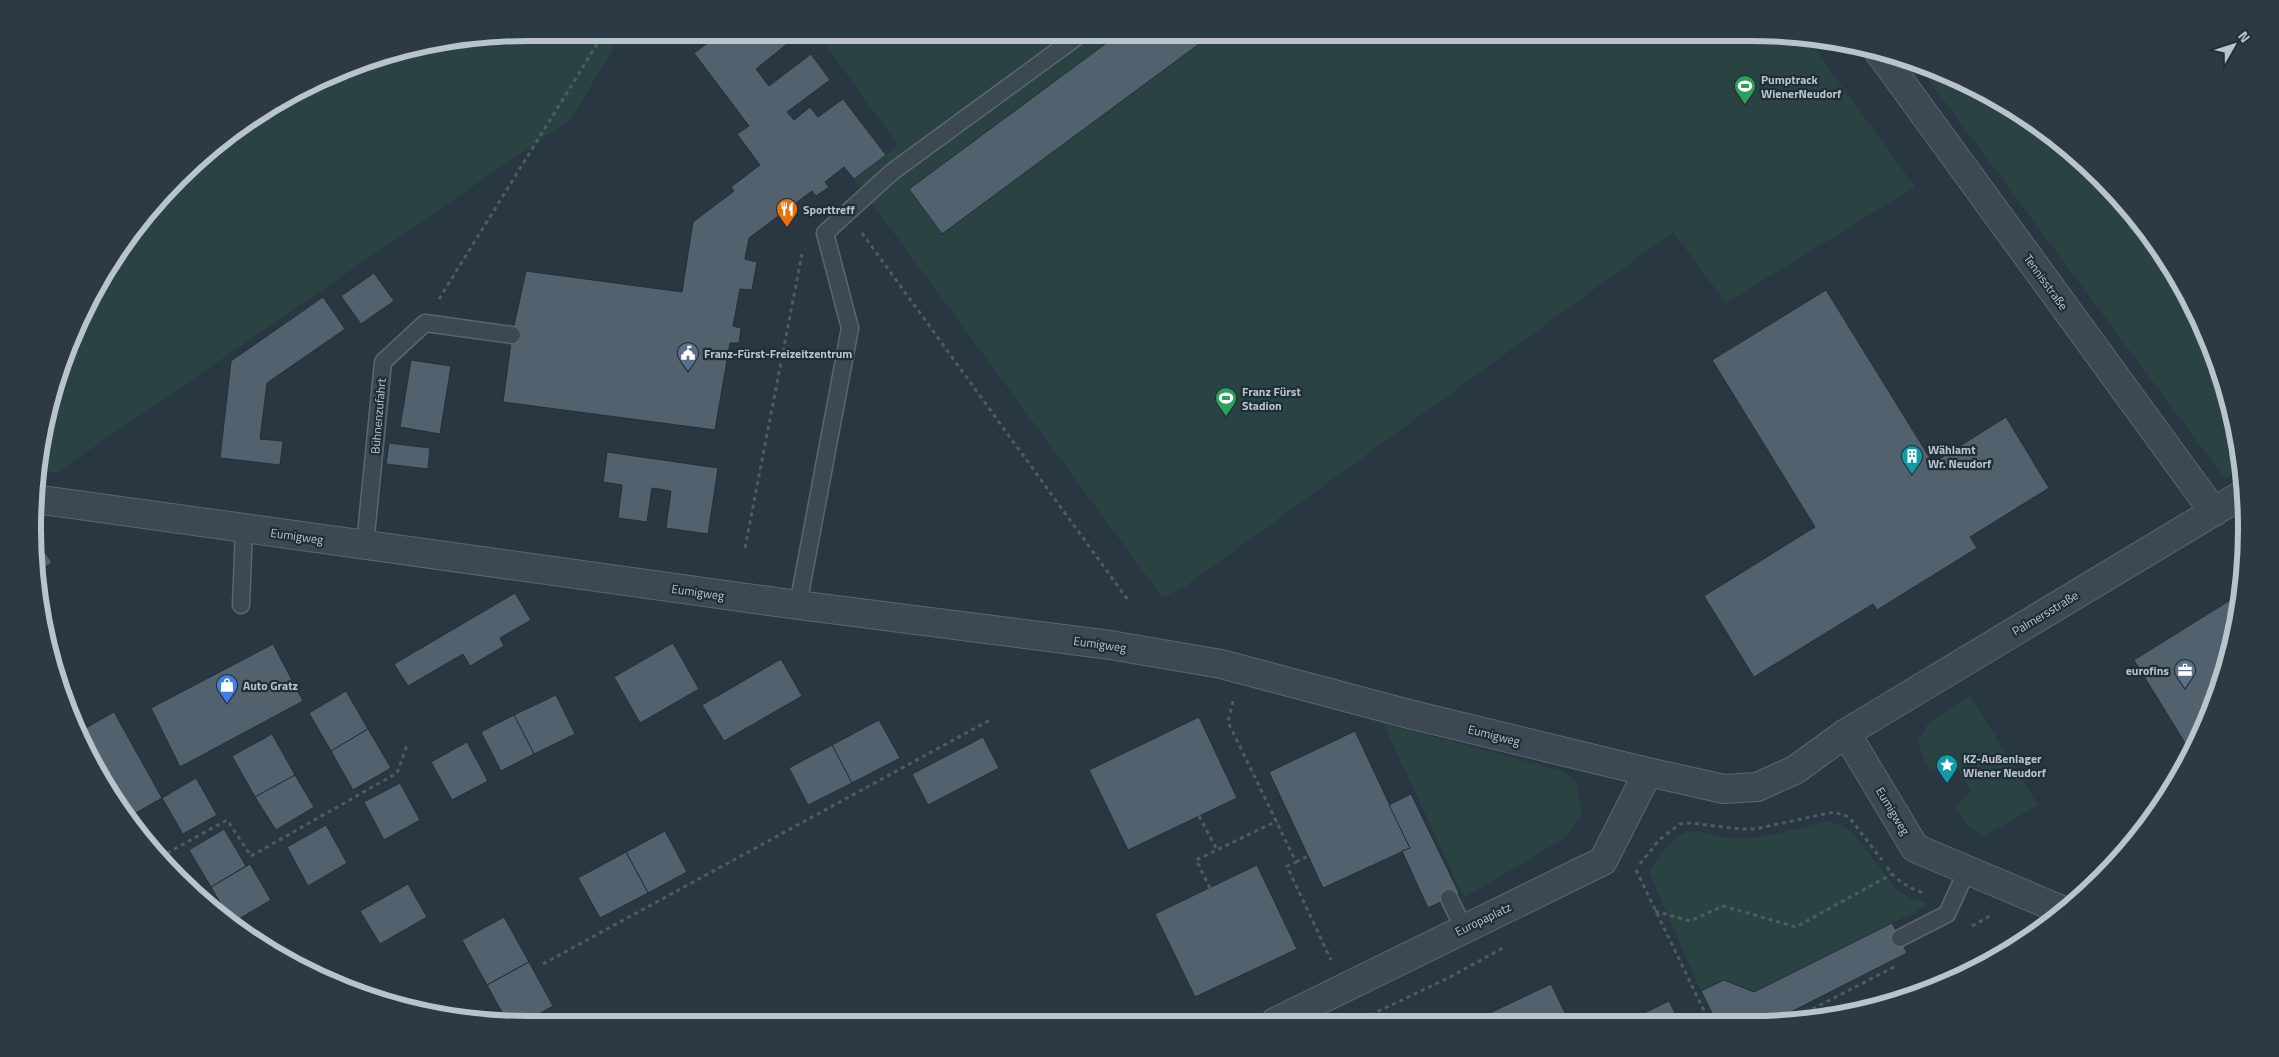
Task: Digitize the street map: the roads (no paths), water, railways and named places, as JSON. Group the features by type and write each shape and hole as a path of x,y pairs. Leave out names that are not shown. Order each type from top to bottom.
{"street":[{"name":"Tennisstraße","path":"1885,60 2214,512"},
{"name":"Palmersstraße","path":"1846,733 2237,498"},
{"name":"Eumigweg","path":"42,501 798,605 1110,645 1240,669 1409,714 1724,789 1757,787 1795,770 1846,733 1916,848 2056,908"},
{"name":"Europaplatz","path":"1287,1016 1603,860 1648,772"}],"lane":[{"path":"798,605 850,328 825,233 892,172 1070,41"},
{"name":"Bühnenzufahrt","path":"365,545 383,362 425,323 512,335"},
{"path":"241,605 244,528"},
{"path":"1900,938 1947,914 1967,870"},
{"path":"1449,898 1464,928"}],"place":[{"name":"Pumptrack WienerNeudorf","path":"1745,105"},
{"name":"Sporttreff","path":"787,228"},
{"name":"Franz-Fürst-Freizeitzentrum","path":"688,372"},
{"name":"Franz Fürst Stadion","path":"1226,417"},
{"name":"Wählamt Wr. Neudorf","path":"1912,475"},
{"name":"eurofins","path":"2185,689"},
{"name":"Auto Gratz","path":"227,704"},
{"name":"KZ-Außenlager Wiener Neudorf","path":"1947,784"}]}
